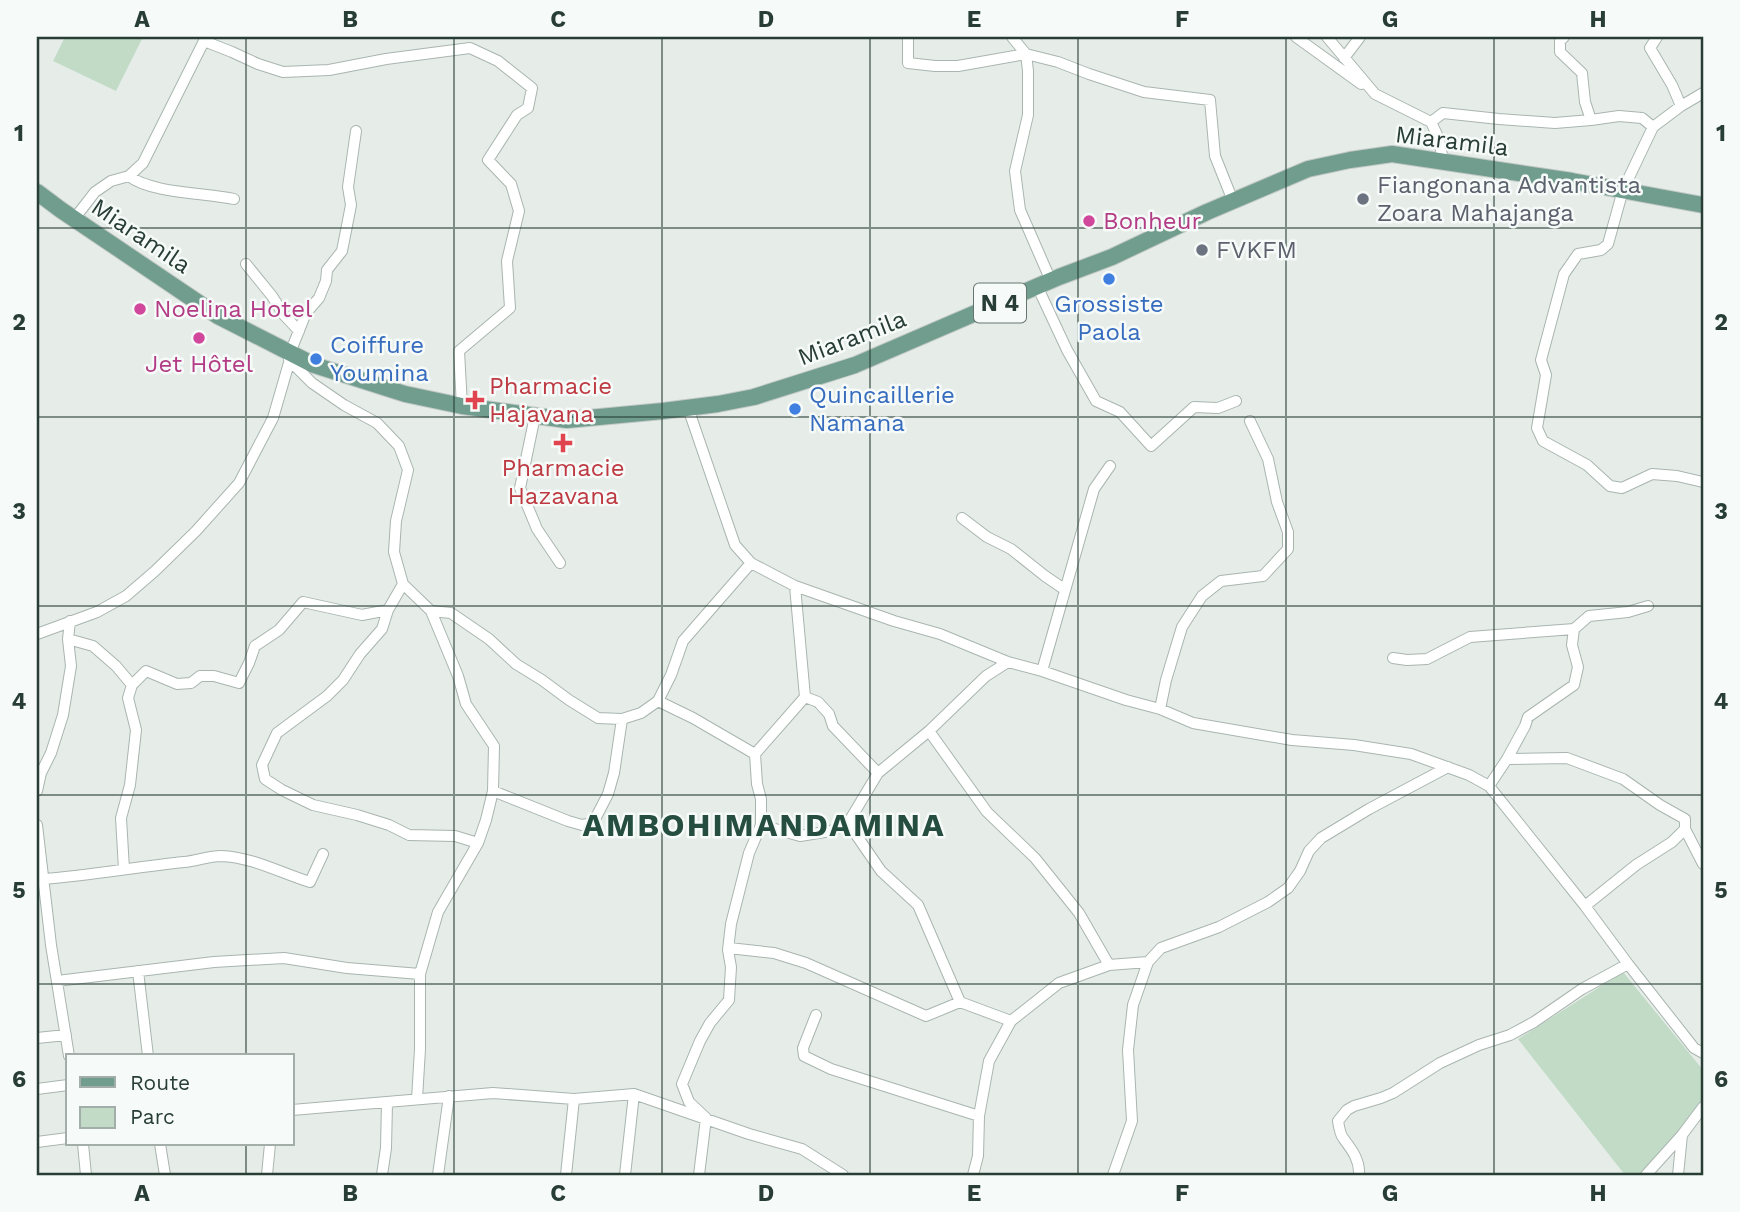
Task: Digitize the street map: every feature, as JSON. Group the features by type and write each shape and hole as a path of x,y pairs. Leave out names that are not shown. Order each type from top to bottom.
{"main road":[{"name":"Miaramila","path":"37,192 218,316 290,356 385,388 462,406 567,419 688,408 754,397 855,365 1112,257 1308,169 1350,160 1392,154 1703,205"}],"street":[{"path":"908,37 908,63 958,66 1026,54 1058,62 1144,92 1210,100 1216,156 1233,201"},
{"path":"1012,37 1026,54 1028,71 1028,116 1015,171 1020,210 1068,350 1096,401 1120,412 1151,446 1194,407 1218,408 1236,401"},
{"path":"1296,37 1375,94 1431,122 1439,139 1443,161"},
{"path":"1326,37 1375,94"},
{"path":"1344,58 1360,37"},
{"path":"1564,37 1560,41 1560,52 1582,73 1585,102 1591,120"},
{"path":"1657,37 1650,48 1681,106"},
{"path":"74,219 95,192 111,181 129,176 143,163 205,39 258,64 283,72 328,70 470,48 498,61 532,88 528,108 517,115 488,160 512,184 519,211 507,261 510,309 459,351 462,406"},
{"path":"1703,93 1653,127 1623,190 1608,244 1601,250 1578,254 1564,274 1541,360 1546,375 1537,428 1543,441 1587,465 1610,485 1622,488 1652,474 1703,482"},
{"path":"1431,122 1443,113 1555,123 1619,116 1642,118 1653,127"},
{"path":"37,634 97,612 126,596 172,555 239,483 273,418 290,356 306,313 319,298 327,270 342,251 351,205 348,187 356,131"},
{"path":"129,176 137,183 234,199"},
{"path":"246,264 299,331"},
{"path":"290,356 312,383 377,423 399,446 408,470 396,521 394,552 403,584 431,611 458,676 466,704 494,746 493,791 486,820 478,843 438,912 420,974 417,1099"},
{"path":"688,408 735,545 751,563 795,586 894,621 940,634 1008,662 1042,671 1126,701 1160,709 1193,723 1292,740 1380,748 1411,754 1469,775 1489,786 1694,1048 1703,1052"},
{"path":"535,416 520,488 537,529 560,563"},
{"path":"1160,709 1182,628 1202,596 1221,581 1263,576 1288,549 1288,532 1277,502 1268,459 1250,421"},
{"path":"1042,671 1094,489 1110,466"},
{"path":"962,518 987,537 1011,549 1064,589"},
{"path":"431,611 451,613 489,639 516,664 598,718 622,719 641,713 658,701 683,641 751,563"},
{"path":"403,584 388,610 382,629 360,654 343,680 327,696 277,733 262,765 265,779 313,805 357,815 389,825 409,835 455,836 478,843"},
{"path":"706,1118 688,1102 682,1084 710,1023 729,1000 731,923 749,853 761,825 761,799 755,754 805,697 795,586"},
{"path":"124,869 121,818 130,785 136,730 128,698 132,685 146,671 177,684 214,676 239,683 255,646 279,630 303,602 362,615 388,610"},
{"path":"1393,658 1427,659 1470,637 1574,629 1589,616 1628,612 1648,606"},
{"path":"37,790 63,715 71,666 68,639 71,621"},
{"path":"1489,786 1507,759 1528,717 1574,685 1578,667 1572,645 1574,629"},
{"path":"68,639 93,646 116,666 132,685"},
{"path":"761,825 800,836 831,831 848,823 878,773 929,731 986,676 1008,662"},
{"path":"805,697 818,702 829,715 833,726 878,773"},
{"path":"658,701 703,723 755,754"},
{"path":"493,791 568,821 582,825 593,822 608,794 622,719"},
{"path":"929,731 987,812 1035,858 1079,913 1109,965"},
{"path":"1507,759 1567,758 1623,779 1660,806 1685,819 1685,830 1703,864"},
{"path":"1113,1175 1132,1121 1128,1050 1133,1005 1148,962 1161,948 1219,927 1268,902 1288,888 1309,851 1321,838 1448,767"},
{"path":"848,823 881,871 918,905 960,1002"},
{"path":"37,825 69,1054"},
{"path":"1585,906 1685,830"},
{"path":"44,879 86,876 219,856 250,862 310,882 323,854"},
{"path":"729,948 774,953 806,963 926,1016 960,1002 1012,1021"},
{"path":"57,981 214,962 284,958 347,968 420,974"},
{"path":"973,1175 978,1156 979,1116 989,1061 1012,1021 1059,983 1109,965 1148,962"},
{"path":"1359,1175 1358,1162 1348,1143 1341,1137 1338,1121 1347,1110 1393,1093 1440,1063 1479,1045 1510,1035 1582,989 1628,964"},
{"path":"138,971 148,1054"},
{"path":"816,1015 803,1048 804,1056 831,1069 979,1116"},
{"path":"37,1038 66,1035"},
{"path":"37,1089 66,1085"},
{"path":"294,1110 493,1093 574,1099 634,1094 749,1134 802,1149 843,1175"},
{"path":"625,1175 634,1094"},
{"path":"438,1175 449,1096"},
{"path":"566,1175 574,1099"},
{"path":"382,1175 386,1148 387,1103"},
{"path":"1646,1175 1703,1107"},
{"path":"699,1175 706,1118"},
{"path":"1678,1175 1682,1135"},
{"path":"37,1142 66,1138"},
{"path":"83,1146 86,1175"},
{"path":"160,1146 165,1175"},
{"path":"267,1175 270,1146"}],"green space":[{"path":"65,37 143,37 116,91 53,61"},
{"path":"1623,972 1703,1070 1703,1100 1647,1175 1625,1175 1518,1039"}],"place":[{"name":"Fiangonana Advantista Zoara Mahajanga","path":"1363,199"},
{"name":"Bonheur","path":"1089,221"},
{"name":"FVKFM","path":"1202,250"},
{"name":"Grossiste Paola","path":"1109,279"},
{"name":"Noelina Hotel","path":"140,309"},
{"name":"Jet Hôtel","path":"199,338"},
{"name":"Coiffure Youmina","path":"316,359"},
{"name":"Pharmacie Hajavana","path":"475,400"},
{"name":"Quincaillerie Namana","path":"795,409"},
{"name":"Pharmacie Hazavana","path":"563,443"}],"district":[{"name":"AMBOHIMANDAMINA","path":"764,825"}]}
